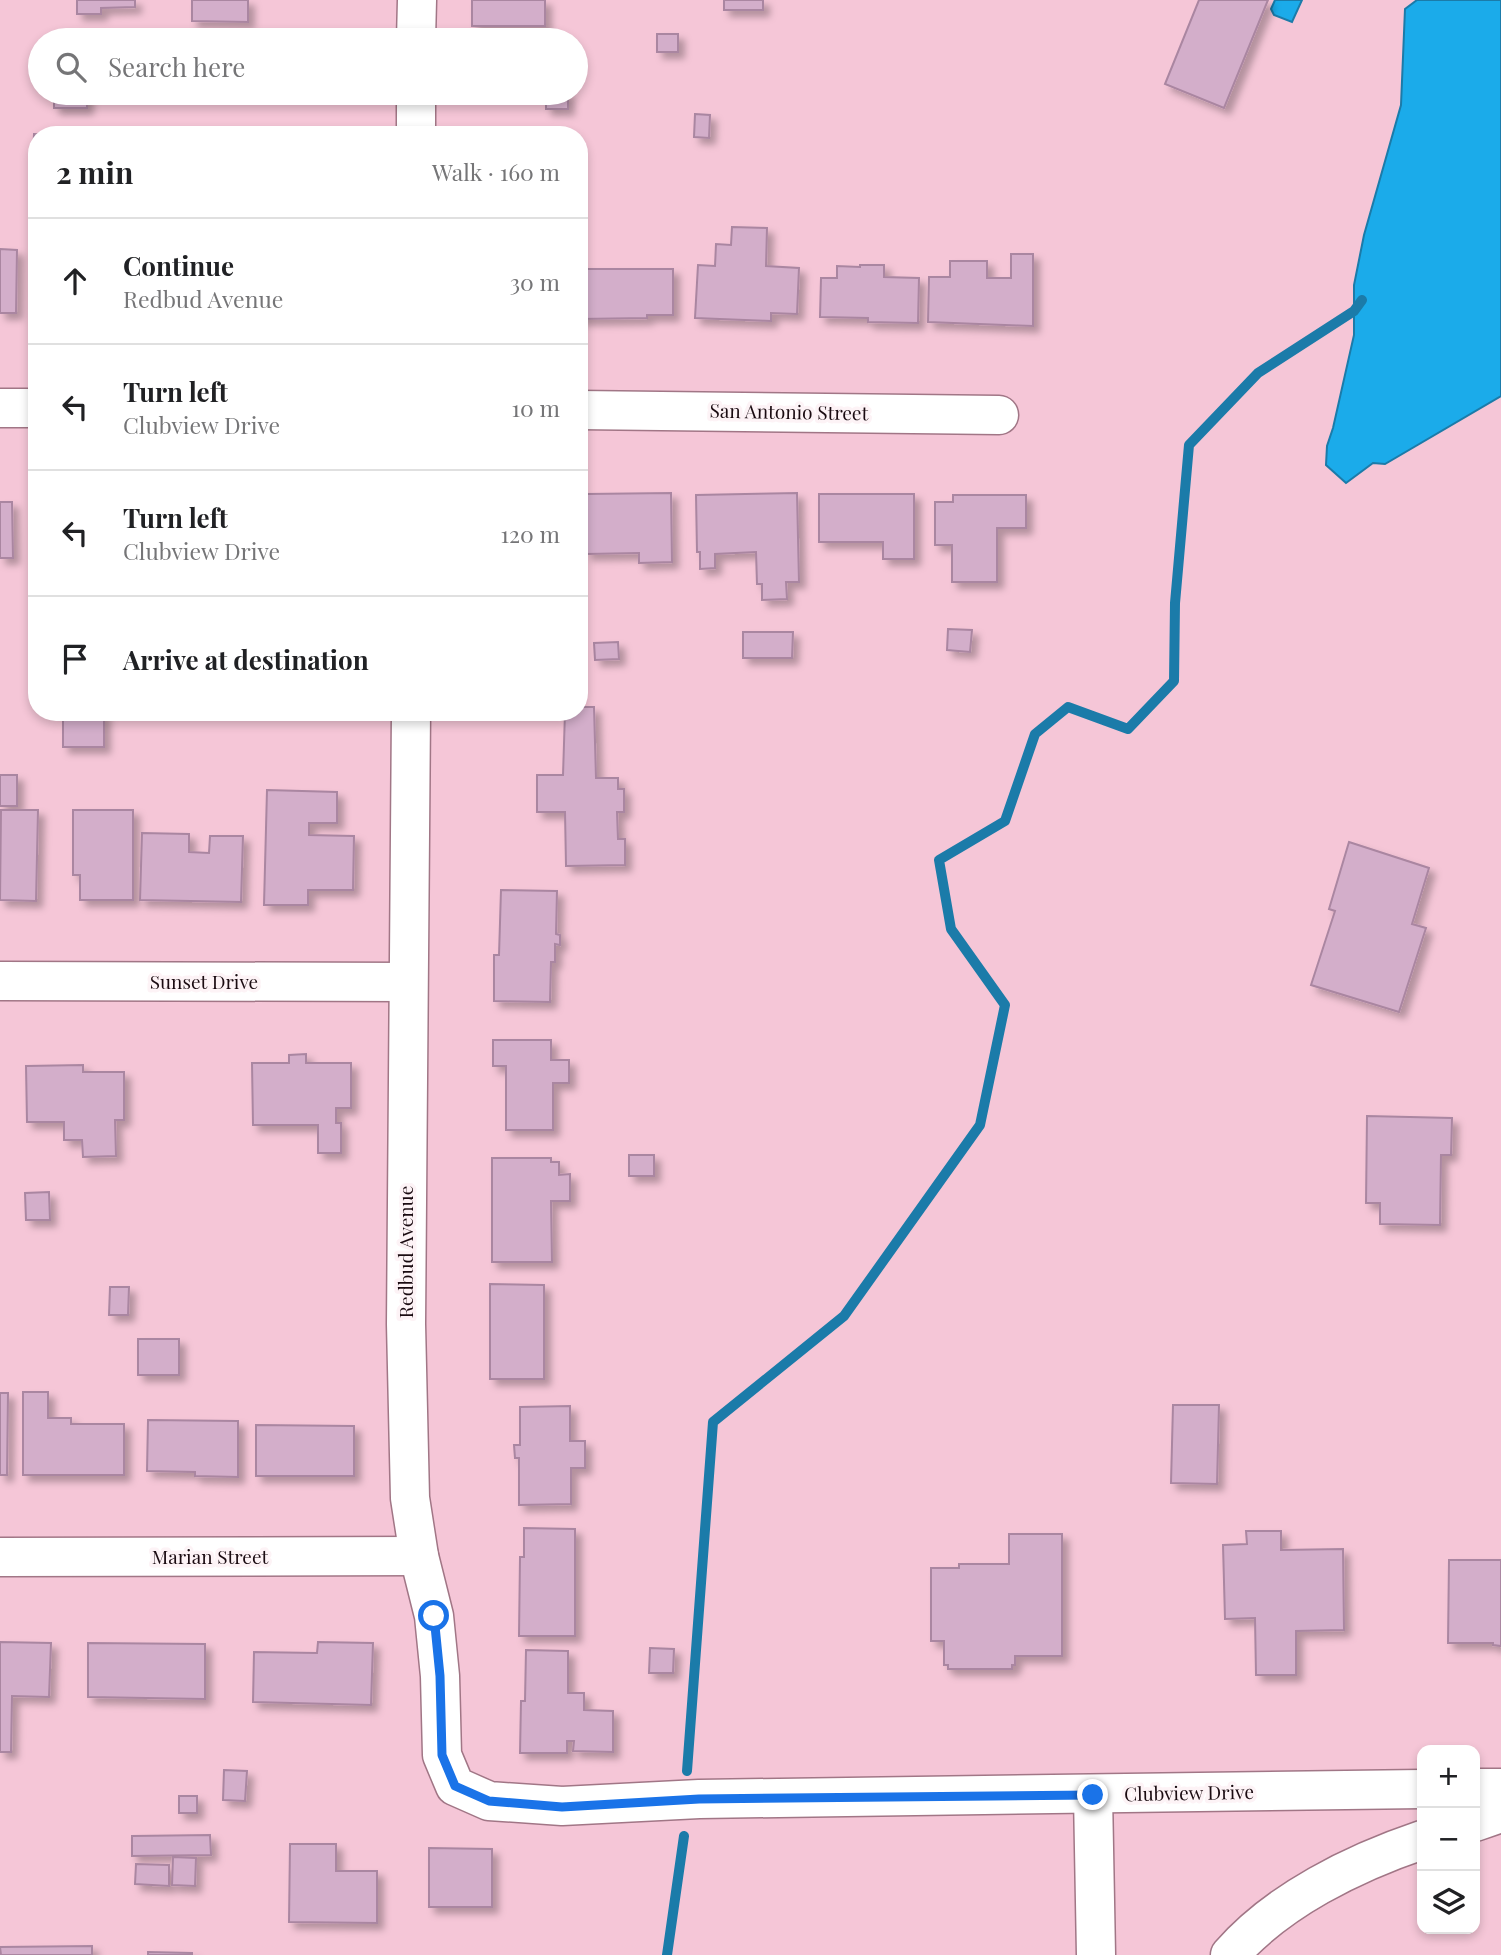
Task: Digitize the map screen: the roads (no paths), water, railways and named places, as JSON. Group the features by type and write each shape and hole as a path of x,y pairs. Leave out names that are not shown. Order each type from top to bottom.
{"street":[{"path":"416,0 416,28"},
{"path":"416,105 416,126"},
{"path":"0,408 28,408"},
{"name":"San Antonio Street","path":"588,410 999,415"},
{"name":"Redbud Avenue","path":"411,721 406,1324 410,1498 419,1556 435,1628 440,1676 442,1755 455,1786"},
{"name":"Sunset Drive","path":"0,981 408,982"},
{"name":"Marian Street","path":"0,1557 419,1556"},
{"name":"Clubview Drive","path":"455,1786 489,1801 562,1807 699,1799 1417,1789"},
{"path":"1480,1788 1501,1788"},
{"path":"1093,1795 1096,1955"},
{"path":"1480,1820 1501,1813"},
{"path":"1230,1955 1267,1921 1308,1892 1348,1869 1417,1842"}],"water":[{"path":"1275,0 1302,0 1292,22 1274,15 1271,9"},
{"path":"1417,0 1501,0 1501,396 1385,464 1373,463 1346,483 1326,465 1327,446 1354,335 1354,285 1364,235 1401,105 1405,9"}],"waterway":[{"path":"687,1771 713,1422 844,1316 980,1125 1005,1005 951,929 939,860 1005,821 1035,734 1068,707 1128,729 1174,681 1175,603 1189,445 1258,373 1354,311 1362,300"},
{"path":"667,1955 684,1836"}]}
